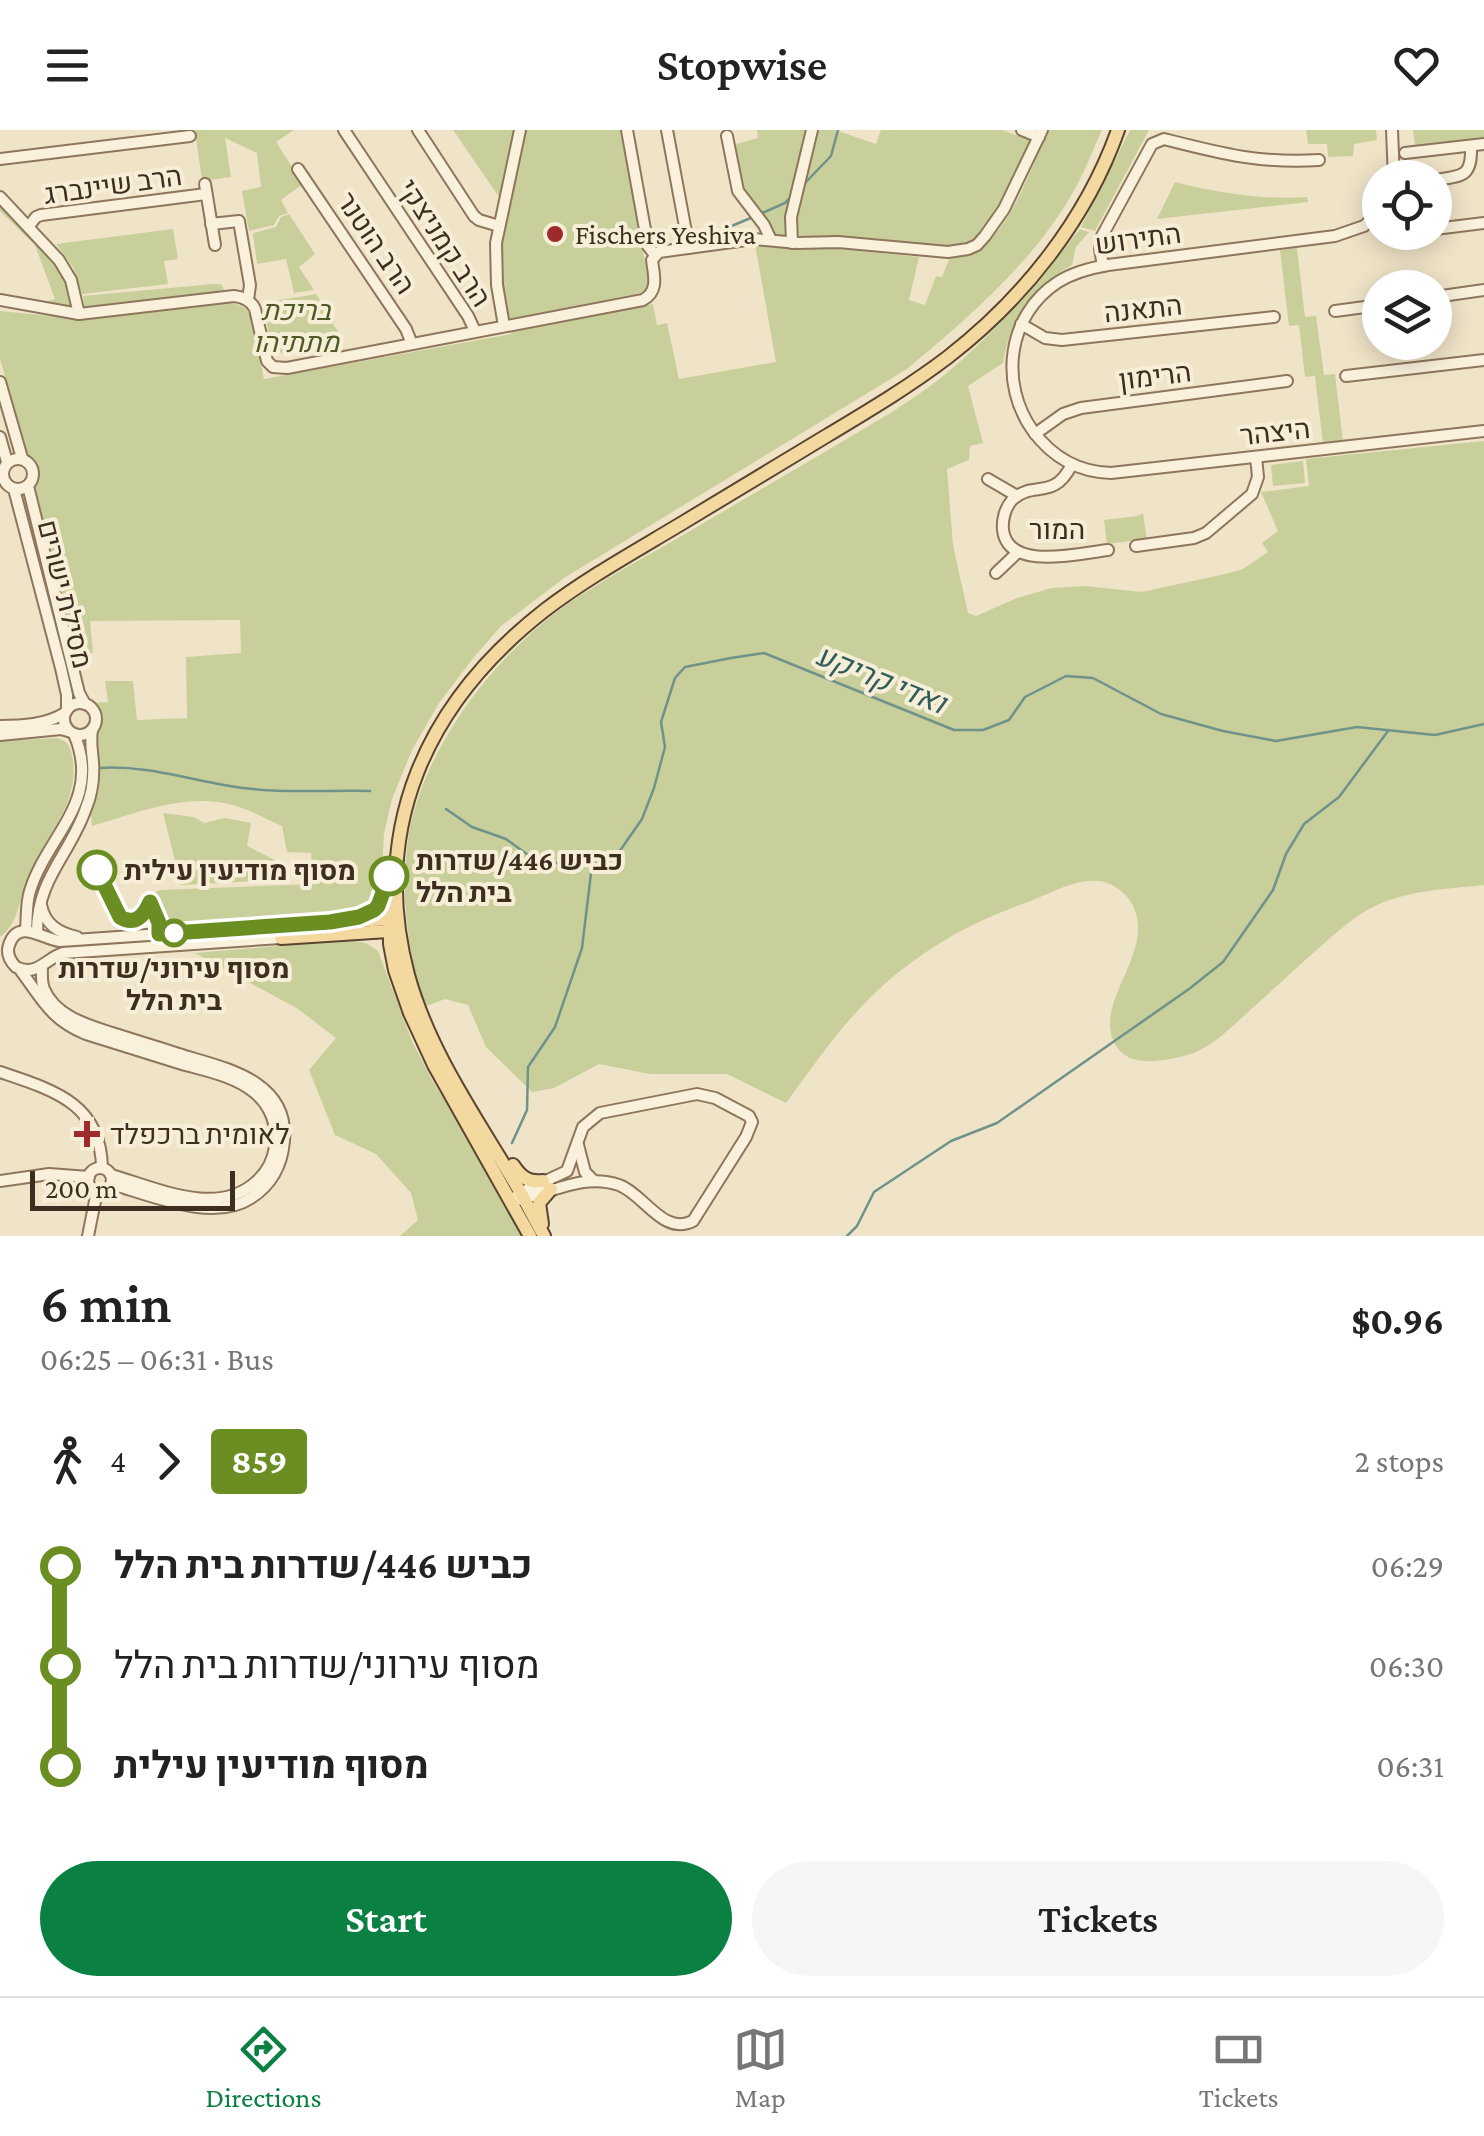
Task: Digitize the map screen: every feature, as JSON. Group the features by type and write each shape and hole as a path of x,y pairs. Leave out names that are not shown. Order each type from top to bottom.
{"main road":[{"path":"393,960 389,876 397,810 418,752 442,710 485,656 542,604 598,566 867,404 963,336 1043,254 1086,186 1114,130"},
{"path":"530,1236 518,1198 424,1022 392,925 400,827 424,754 447,714 490,660 546,609 602,571 870,410 967,341 1048,258 1091,189 1114,130"},
{"path":"280,932 359,917 374,910 389,876"},
{"path":"330,922 392,925"},
{"path":"352,934 392,925"},
{"path":"280,932 352,934 380,939 393,960 425,1048 545,1236"},
{"path":"475,1117 521,1176 547,1185 539,1203 545,1236"}],"street":[{"name":"הרב קמניצקי","path":"344,130 468,316 474,332"},
{"path":"418,130 474,216 499,226"},
{"path":"504,326 496,272 499,226 520,130"},
{"path":"627,130 648,246 655,255"},
{"path":"667,130 689,248"},
{"path":"792,242 791,217 812,130"},
{"path":"2,302 78,314 234,296 254,304 267,361 273,367 287,368 643,300 653,292 652,260 658,252 742,240 838,242 948,252 968,249 977,245 1004,209 1040,133 1022,130"},
{"path":"1391,132 1393,160"},
{"path":"0,159 190,136"},
{"path":"727,136 738,192 771,240"},
{"path":"1103,266 1102,236 1156,141 1164,138 1257,160 1319,160"},
{"path":"1405,153 1484,144"},
{"path":"1452,177 1468,171 1471,146"},
{"name":"הרב הוטנר","path":"298,168 406,328 412,344"},
{"name":"הרב שיינברג","path":"28,226 41,215 206,189 212,224"},
{"path":"0,197 66,270 78,314"},
{"path":"215,246 212,224 240,220 250,284 248,300"},
{"path":"1452,227 1484,222"},
{"name":"התירוש","path":"1071,466 1035,434 1018,404 1012,379 1015,341 1022,324 1036,302 1056,283 1082,270 1103,266 1335,236 1362,227"},
{"path":"1452,295 1484,290"},
{"path":"1335,311 1362,307"},
{"name":"התאנה","path":"1022,324 1044,338 1062,340 1274,316"},
{"path":"1346,376 1484,360"},
{"name":"הרימון","path":"1035,434 1063,414 1081,408 1288,381"},
{"path":"0,382 22,458"},
{"name":"היצהר","path":"1071,466 1111,473 1484,431"},
{"path":"0,436 7,462 4,481 28,486 33,470 29,463 22,458 7,462"},
{"path":"1136,546 1206,533 1252,494 1258,477 1256,457"},
{"name":"המור","path":"1071,466 1058,484 1017,496 1006,509 1004,537 1016,553 1025,557 1108,550"},
{"path":"988,479 1017,496"},
{"name":"מסילת ישרים","path":"4,481 58,658 67,695 66,712"},
{"name":"מסילת ישרים","path":"28,486 79,693 85,704"},
{"path":"996,573 1016,553"},
{"path":"0,726 58,718 75,704 85,704 96,716 90,742 93,778 87,808 42,893 35,933"},
{"path":"0,1072 52,1092 84,1113 96,1133 108,1176 107,1189 98,1191 90,1186 94,1170 108,1176 203,1200 224,1199 257,1182 279,1151 275,1123 267,1106 252,1090 89,1026 64,1012 44,989 44,964 49,952 35,933 30,890 70,820 80,791 82,762 72,733 64,723 66,712"},
{"path":"0,735 61,729 84,735 92,730"},
{"path":"42,893 43,914 52,927 88,940"},
{"path":"152,1050 86,1034 58,1019 21,970 5,959 4,945 16,935 35,933 51,941 280,932"},
{"path":"21,970 30,971 55,956 73,952 280,932"},
{"path":"518,1198 547,1185 567,1170 583,1127 600,1113 697,1094 715,1098 752,1119 746,1136 704,1204 690,1224 681,1229 663,1226 630,1190 610,1183 547,1185"},
{"path":"578,1139 585,1172 594,1181"},
{"path":"0,1182 48,1174 89,1178"},
{"path":"88,1236 98,1191"}],"green space":[{"path":"195,130 294,130 276,142 303,184 281,200 288,213 279,216 274,225 249,231 242,191 261,187 257,153 225,138 231,177 202,181"},
{"path":"453,130 514,130 499,197"},
{"path":"525,130 620,130 650,288 645,292 509,319 502,284 501,243"},
{"path":"757,130 808,130 788,236 775,236 742,183 736,144 758,138"},
{"path":"817,130 835,130 876,144 881,130 1002,130 1030,140 995,216 973,240 959,248 797,237 797,209"},
{"path":"1047,130 1102,130 1060,214 1022,263 978,307 907,369 564,578 501,626 439,703 412,750 392,799 375,894 364,906 348,913 164,927 152,894 160,890 313,884 311,853 287,852 282,826 224,803 174,804 92,826 91,812 100,772 95,743 101,724 92,703 108,702 105,681 133,681 137,720 187,718 186,657 241,653 240,620 90,621 93,653 76,656 36,489 36,465 25,450 0,358 0,311 82,319 235,304 251,318 264,379 653,304 657,325 667,323 679,379 776,362 755,244 919,257 909,300 925,305 936,276 942,277 950,257 977,250 1002,225"},
{"path":"1130,130 1149,130 1095,231 1081,227"},
{"path":"1306,130 1376,130 1377,140 1354,144 1353,156 1328,157 1327,144 1308,144"},
{"path":"1413,130 1484,130 1484,140 1415,148"},
{"path":"1175,182 1241,195 1307,197 1308,202 1157,219"},
{"path":"0,204 55,262 66,281 73,310 42,303 55,299 35,245 0,211"},
{"path":"289,214 315,254 299,267 314,290 294,293 286,259 257,264 253,233 276,227 281,217"},
{"path":"173,229 178,259 164,261 168,284 82,294 73,267 56,244"},
{"path":"1080,229 1089,232 1076,247 1072,265 1045,283 1025,305 1003,363 968,386 983,443 970,446 969,460 947,469 953,545 968,613 976,616 1052,588 1085,586 1142,592 1243,569 1268,552 1262,543 1278,531 1261,492 1309,486 1306,459 1484,441 1484,885 1413,894 1365,911 1218,1039 1175,1058 1137,1060 1115,1044 1110,1028 1111,1011 1137,941 1138,924 1133,906 1123,893 1109,884 1090,881 985,919 918,958 855,1014 786,1103 727,1074 650,1074 599,1064 554,1088 532,1092 486,1047 468,1005 445,999 424,1007 418,986 407,921 406,855 418,798 450,731 495,669 549,618 578,597 933,384 993,331"},
{"path":"1297,248 1305,317 1316,316 1324,375 1335,374 1343,442 1323,444 1315,376 1305,377 1299,325 1289,326 1280,250"},
{"path":"221,284 224,290 85,308 83,296"},
{"name":"בריכת מתתיהו","path":"316,294 335,321 341,341 329,343 331,350 282,354 269,336 263,303"},
{"path":"1303,461 1305,483 1273,486 1271,465"},
{"path":"1143,513 1147,539 1107,544 1104,520"},
{"path":"56,738 67,743 71,752 70,792 29,875 15,917 0,937 0,741"},
{"path":"163,813 194,817 204,823 225,818 251,823 247,846 275,860 276,880 181,885"},
{"path":"348,940 366,943 378,951 412,1041 522,1236 400,1236 418,1220 411,1193 376,1154 335,1135 309,1070 336,1038 298,1009 195,953"}],"waterway":[{"path":"805,183 831,156 838,130"},
{"path":"760,214 792,196"},
{"path":"722,230 753,217"},
{"name":"ואדי קריקע","path":"446,809 472,827 506,839 538,862 592,865 619,852 642,819 654,788 665,747 661,722 675,678 685,667 764,653 954,730 983,730 1009,720 1025,697 1066,676 1093,678 1161,714 1276,741 1357,727 1435,735 1484,724"},
{"path":"847,1236 857,1226 874,1192 951,1141 997,1123 1223,962 1273,890 1286,854 1304,824 1339,797 1388,731"},
{"name":"ואדי קריקע","path":"99,768 149,771 264,790 370,791"},
{"path":"512,1143 527,1110 528,1067 555,1027 582,948 592,865"}],"bus line":[{"name":"859","path":"97,870 120,917 127,921 140,918 150,902 159,934 359,917 378,906 389,876"}],"place":[{"name":"Fischers Yeshiva","path":"555,234"},
{"name":"מסוף מודיעין עילית","path":"97,870"},
{"name":"כביש 446/שדרות בית הלל","path":"389,876"},
{"name":"מסוף עירוני/שדרות בית הלל","path":"174,933"},
{"name":"לאומית ברכפלד","path":"87,1134"}]}
